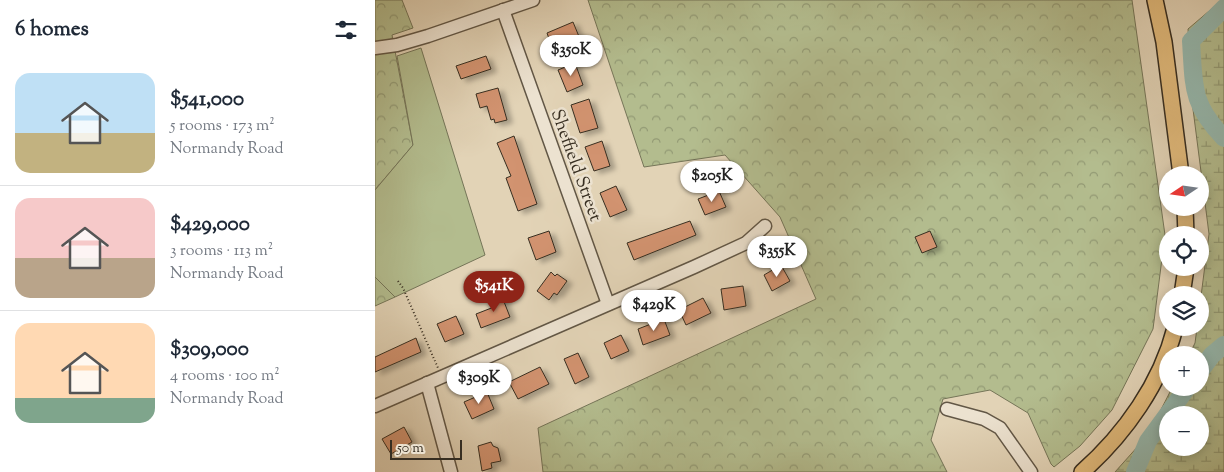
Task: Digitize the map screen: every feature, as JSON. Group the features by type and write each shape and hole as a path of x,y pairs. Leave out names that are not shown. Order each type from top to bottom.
{"main road":[{"path":"1155,0 1164,42 1180,166"},
{"path":"1082,472 1109,446 1141,404 1165,357 1172,336"}],"street":[{"path":"375,48 397,45 428,36 533,0"},
{"name":"Sheffield Street","path":"503,10 608,304"},
{"path":"375,406 746,243 765,226"},
{"path":"427,383 451,472"},
{"path":"947,410 984,419 1000,428 1031,472"}],"path":[{"path":"398,281 403,288 442,377"}],"green space":[{"path":"375,0 402,0 413,28 392,35 413,145 375,190"},
{"path":"588,0 1132,0 1159,192 1159,216 1162,216 1164,226 1159,226 1160,276 1153,329 1112,410 1080,446 1054,467 1028,413 990,390 943,399 931,440 947,472 543,472 538,428 816,299 780,217 725,155 644,167"},
{"path":"1224,0 1224,472 1115,472 1148,435 1159,413 1159,456 1209,456 1209,406 1163,406 1168,396 1209,396 1209,346 1194,346 1196,336 1209,336 1209,286 1202,286 1204,276 1209,276 1209,226 1207,216 1209,216 1209,166 1200,166 1184,39 1189,45 1188,29"},
{"path":"421,48 485,255 395,297 375,277 375,190 413,145 397,56"},
{"path":"375,277 395,297 375,306"}],"building":[{"path":"573,22 580,39 553,50 547,33"},
{"path":"486,56 491,69 461,79 456,66"},
{"path":"575,63 583,85 567,92 558,70"},
{"path":"498,88 507,120 495,123 494,119 491,120 487,106 480,108 476,94"},
{"path":"589,99 598,128 580,133 571,105"},
{"path":"514,136 537,204 518,211 506,178 511,176 497,143"},
{"path":"602,141 610,166 594,171 585,147"},
{"path":"616,186 627,210 610,217 600,193"},
{"path":"719,191 726,207 705,215 698,199"},
{"path":"690,221 696,235 634,260 627,243"},
{"path":"549,231 556,252 536,260 528,238"},
{"path":"930,231 937,247 922,253 915,237"},
{"path":"781,265 790,281 772,291 764,275"},
{"path":"551,272 555,276 557,274 567,281 557,295 554,293 549,300 537,291"},
{"path":"743,286 746,306 724,310 721,289"},
{"path":"501,294 510,317 481,328 476,314 494,307 491,297"},
{"path":"703,298 711,313 686,325 679,310"},
{"path":"456,316 464,334 445,342 437,324"},
{"path":"664,319 670,335 643,345 638,329"},
{"path":"621,335 629,351 611,359 604,343"},
{"path":"416,338 421,352 375,372 375,357"},
{"path":"578,353 589,377 575,384 564,359"},
{"path":"540,367 549,384 518,399 509,382"},
{"path":"487,392 494,409 472,419 464,402"},
{"path":"404,427 412,442 391,454 382,439"},
{"path":"491,442 493,446 498,448 501,461 491,463 492,468 482,471 478,446"}],"waterway":[{"path":"1224,8 1191,41 1196,94 1205,115 1224,138"},
{"path":"1209,359 1224,345"},
{"path":"1135,472 1148,441 1181,396"}]}
